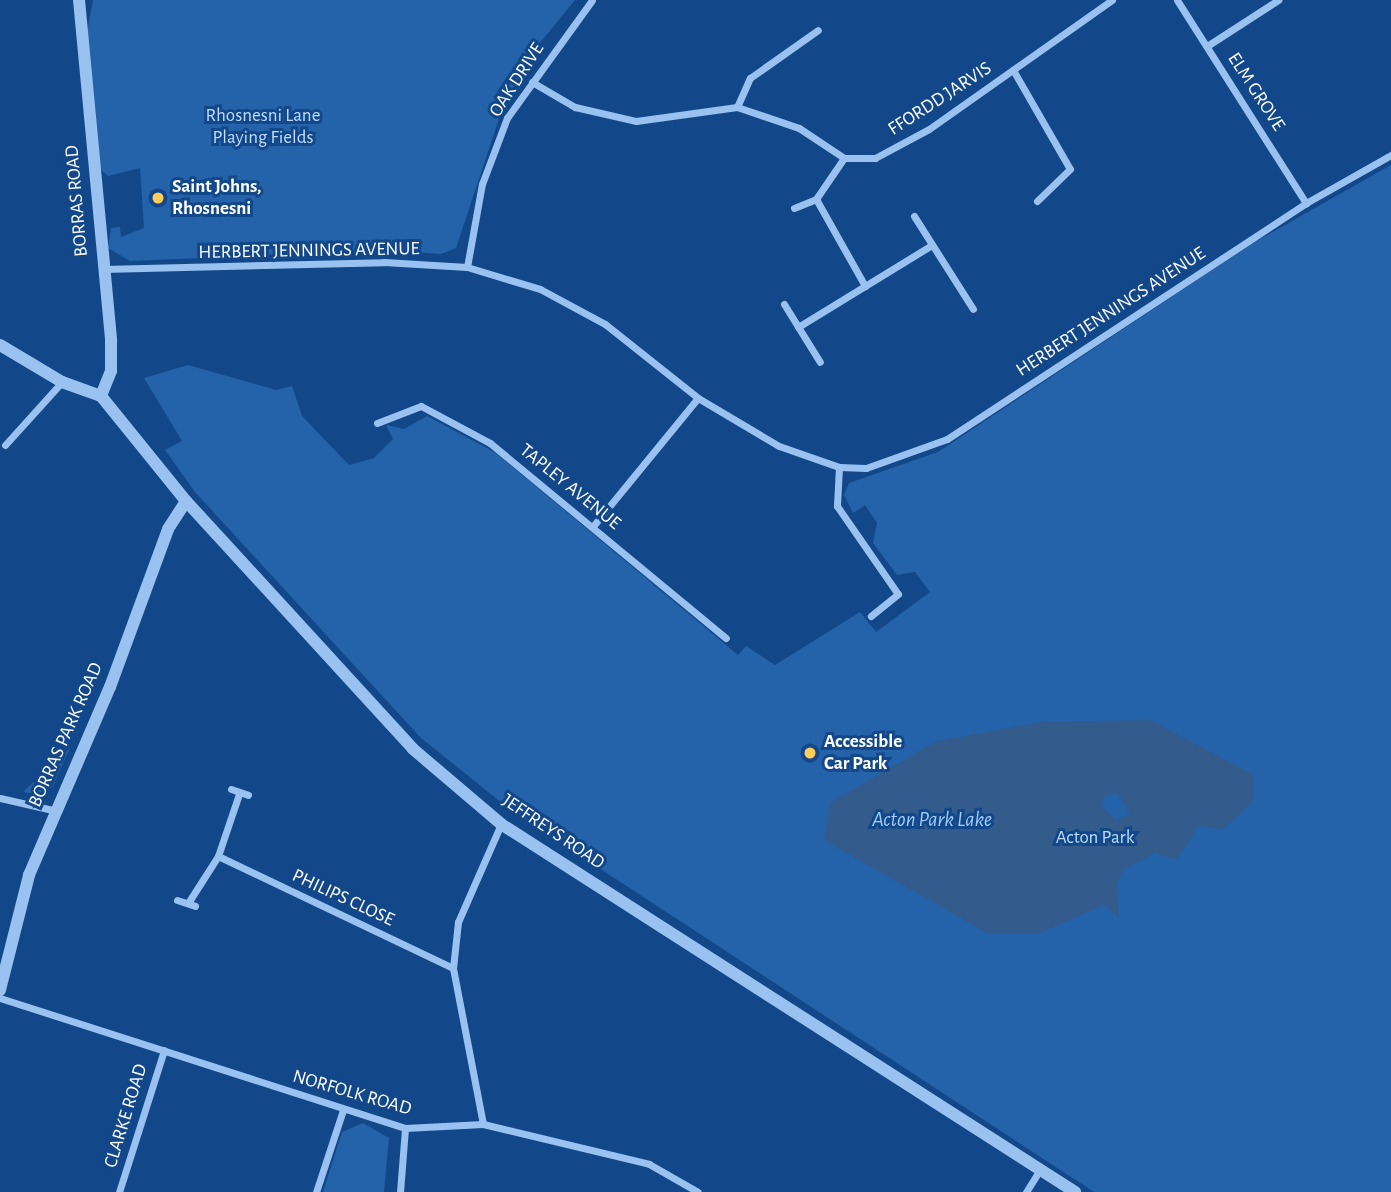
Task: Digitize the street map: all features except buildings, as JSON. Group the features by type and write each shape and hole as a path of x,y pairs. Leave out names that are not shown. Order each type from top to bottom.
{"street":[{"name":"BORRAS ROAD","path":"79,0 111,341 111,371 101,396"},
{"name":"OAK DRIVE","path":"467,267 482,184 507,118 592,0"},
{"name":"FFORDD JARVIS","path":"844,158 875,158 1013,70 1112,0"},
{"name":"ELM GROVE","path":"1177,0 1306,203"},
{"path":"1207,46 1278,0"},
{"path":"737,107 750,78 818,30"},
{"path":"1013,70 1070,169 1037,201"},
{"path":"532,82 575,107 636,121 737,107 799,128 844,158 816,199 794,208"},
{"name":"HERBERT JENNINGS AVENUE","path":"103,269 384,261 467,267 540,289 606,324 698,398 779,446 839,467 892,464 947,439 1306,203 1391,155"},
{"path":"816,199 865,286"},
{"path":"914,216 972,309"},
{"path":"798,327 932,244"},
{"path":"784,304 820,362"},
{"path":"0,345 62,382 101,396"},
{"path":"5,445 62,382"},
{"name":"JEFFREYS ROAD","path":"101,396 186,501 413,749 501,824 1075,1192"},
{"path":"594,524 698,398"},
{"name":"TAPLEY AVENUE","path":"377,423 408,409 432,410 490,443 594,524 726,638"},
{"path":"839,467 837,506 898,594 871,616"},
{"name":"BORRAS PARK ROAD","path":"0,990 13,923 53,810 110,687 168,529 186,501"},
{"path":"231,789 247,795"},
{"path":"177,900 192,905 218,856 239,794"},
{"path":"0,798 53,810"},
{"path":"483,1124 453,968 458,922 501,824"},
{"name":"PHILIPS CLOSE","path":"218,856 453,968"},
{"name":"NORFOLK ROAD","path":"0,998 342,1110 405,1128 483,1124 649,1164 698,1192"},
{"name":"CLARKE ROAD","path":"119,1192 164,1050"},
{"path":"316,1192 342,1110"},
{"path":"400,1192 405,1128"},
{"path":"1026,1192 1040,1170"}],"green space":[{"name":"Rhosnesni Lane Playing Fields","path":"93,0 575,0 535,49 500,116 456,248 441,254 382,250 130,261 108,248 111,228 120,227 121,237 144,228 140,168 108,176 98,167 87,32"},
{"name":"Acton Park","path":"1391,165 1391,1192 1094,1192 512,811 421,738 195,492 165,450 182,441 144,378 188,365 276,390 292,386 302,416 349,465 374,458 393,439 386,425 404,429 427,416 496,453 738,655 746,646 775,665 860,612 876,632 930,592 915,572 897,575 873,543 877,523 865,505 853,513 844,495 849,483 938,452 1253,243"},
{"path":"70,748 52,788 41,795 23,792"},
{"path":"363,1123 389,1138 384,1192 323,1192 342,1132"}],"water":[{"name":"Acton Park Lake","path":"1150,720 1254,775 1253,802 1223,829 1198,826 1178,859 1155,853 1124,869 1117,884 1119,918 1104,905 1040,933 987,933 824,840 830,803 937,741 1042,722","holes":["1118,794 1130,814 1116,820 1101,805 1106,795"]}],"place":[{"name":"Saint Johns, Rhosnesni","path":"158,198"},
{"name":"Accessible Car Park","path":"810,753"}]}
